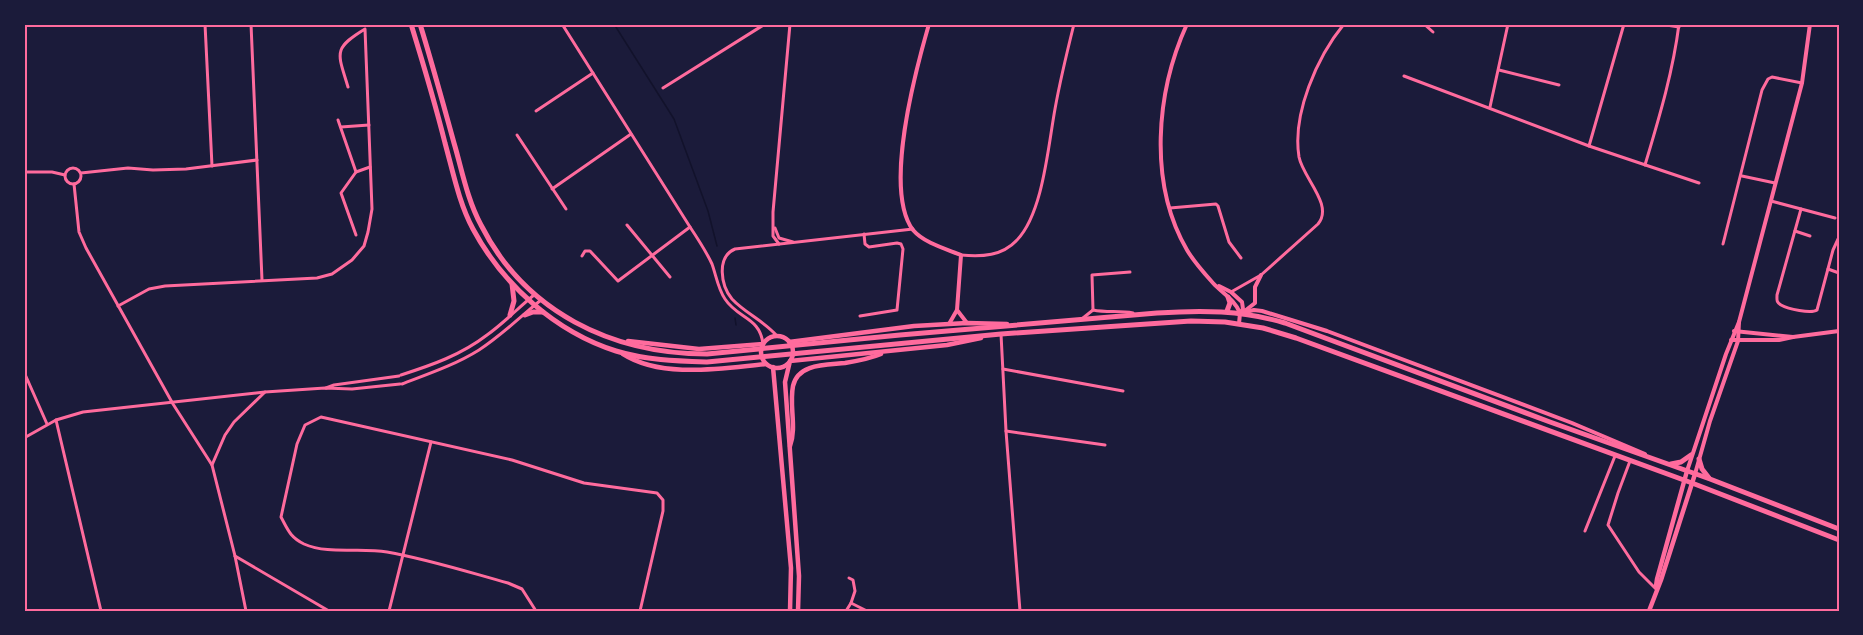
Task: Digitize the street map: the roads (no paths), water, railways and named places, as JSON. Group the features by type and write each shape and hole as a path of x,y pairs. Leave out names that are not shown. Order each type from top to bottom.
{"main road":[{"path":"411,24 460,198 473,228 490,256 512,284 566,327 595,343 618,351 654,358 707,362 1001,334 1191,321 1239,324 1263,328 1304,340 1684,480 1839,540"},
{"path":"420,24 468,194 481,225 518,279 535,294 574,321 617,342 664,352 706,354 1137,314 1197,310 1240,313 1285,323 1710,479 1839,529"},
{"path":"510,315 514,301 512,284"},
{"path":"1227,312 1230,303 1229,294"},
{"path":"525,315 532,312 545,312"},
{"path":"766,364 761,355 763,344 769,338 777,336 789,342 949,324 1002,323 1013,326"},
{"path":"618,351 641,363 692,370 766,364 782,367 790,361 947,345 991,335"},
{"path":"617,342 628,341 699,349 763,344"},
{"path":"789,342 792,351 785,382 800,576 798,611"},
{"path":"789,449 794,431 793,388 800,374 813,366 872,358 887,351"},
{"path":"773,367 789,548 790,611"},
{"path":"1669,465 1681,462 1691,455"},
{"path":"1699,459 1702,469 1710,479"},
{"path":"1656,589 1656,579 1687,471"},
{"path":"1649,611 1695,474"}],"street":[{"path":"205,24 212,167"},
{"path":"251,24 262,280"},
{"path":"562,24 709,258 726,300 732,308 756,325 763,344"},
{"path":"663,88 765,24"},
{"path":"780,245 774,236 773,212 790,24"},
{"path":"929,24 909,108 902,152 902,198 905,213 913,229 929,241 961,255 982,257 1015,242 1030,221 1040,191 1074,24"},
{"path":"1187,24 1168,77 1164,106 1162,171 1170,208 1188,251 1213,283 1229,294 1240,313 1239,324"},
{"path":"1229,294 1261,275 1318,224 1323,216 1321,201 1301,166 1298,148 1299,124 1304,98 1325,53 1344,24"},
{"path":"1424,24 1433,32"},
{"path":"1490,107 1508,24"},
{"path":"1588,146 1624,24"},
{"path":"1645,165 1666,94 1679,26 1660,24"},
{"path":"1687,471 1739,322 1802,83 1810,24"},
{"path":"118,306 149,289 165,286 317,278 332,274 352,260 364,246 372,209 365,29 342,46 339,52 348,87"},
{"path":"1499,70 1559,85"},
{"path":"536,111 593,74"},
{"path":"1404,76 1588,146 1699,183"},
{"path":"1723,244 1761,95 1768,79 1776,77 1802,83"},
{"path":"338,120 356,172"},
{"path":"340,127 369,125"},
{"path":"552,189 631,134"},
{"path":"517,135 566,209"},
{"path":"81,173 128,168 153,170 212,167 257,160"},
{"path":"72,167 81,173 81,180 74,184 68,182 65,175 72,167"},
{"path":"356,235 341,193 356,172 371,167"},
{"path":"24,172 52,172 65,175"},
{"path":"1742,176 1776,183"},
{"path":"74,184 79,232 86,248 173,404 212,465 246,611"},
{"path":"1771,201 1835,218"},
{"path":"1170,208 1213,204 1218,206 1229,242 1241,258"},
{"path":"1801,209 1777,295 1781,305 1814,312 1817,310 1839,237"},
{"path":"774,223 779,238 800,243"},
{"path":"627,225 670,277"},
{"path":"582,255 585,251 590,251 618,282 690,227"},
{"path":"777,336 730,296 722,267 726,254 735,249 913,229"},
{"path":"1795,231 1810,236"},
{"path":"860,316 897,310 903,249 901,244 897,243 869,247 865,244 864,234"},
{"path":"949,324 957,310 961,255"},
{"path":"1828,269 1839,273"},
{"path":"1093,310 1092,275 1130,272"},
{"path":"1240,313 1255,303 1254,292 1261,275"},
{"path":"325,388 400,376 443,361 487,336 535,294"},
{"path":"24,438 56,420 83,412 173,404 265,392 325,388 352,389 401,384 434,373 477,351 542,300"},
{"path":"957,310 967,323"},
{"path":"1082,319 1093,310 1126,311 1137,314"},
{"path":"1695,474 1738,341 1739,322"},
{"path":"1734,331 1793,337"},
{"path":"1731,340 1779,340 1839,331"},
{"path":"1001,334 1020,611"},
{"path":"1003,369 1123,391"},
{"path":"24,372 47,424"},
{"path":"212,465 225,435 234,422 265,392"},
{"path":"536,611 522,589 508,583 404,556 356,549 331,551 307,545 292,537 281,517 297,444 305,425 321,417 512,460 584,483 654,492 660,495 663,500 663,511 640,611"},
{"path":"56,420 101,611"},
{"path":"1006,431 1105,445"},
{"path":"389,611 431,442"},
{"path":"1585,531 1615,456"},
{"path":"1630,461 1608,525 1639,572 1656,589"},
{"path":"235,556 329,611"},
{"path":"846,611 851,603 855,586 853,580 849,578"},
{"path":"851,603 867,611"}],"waterway":[{"path":"614,24 674,119 708,211 717,246"},
{"path":"735,318 736,325"}]}
